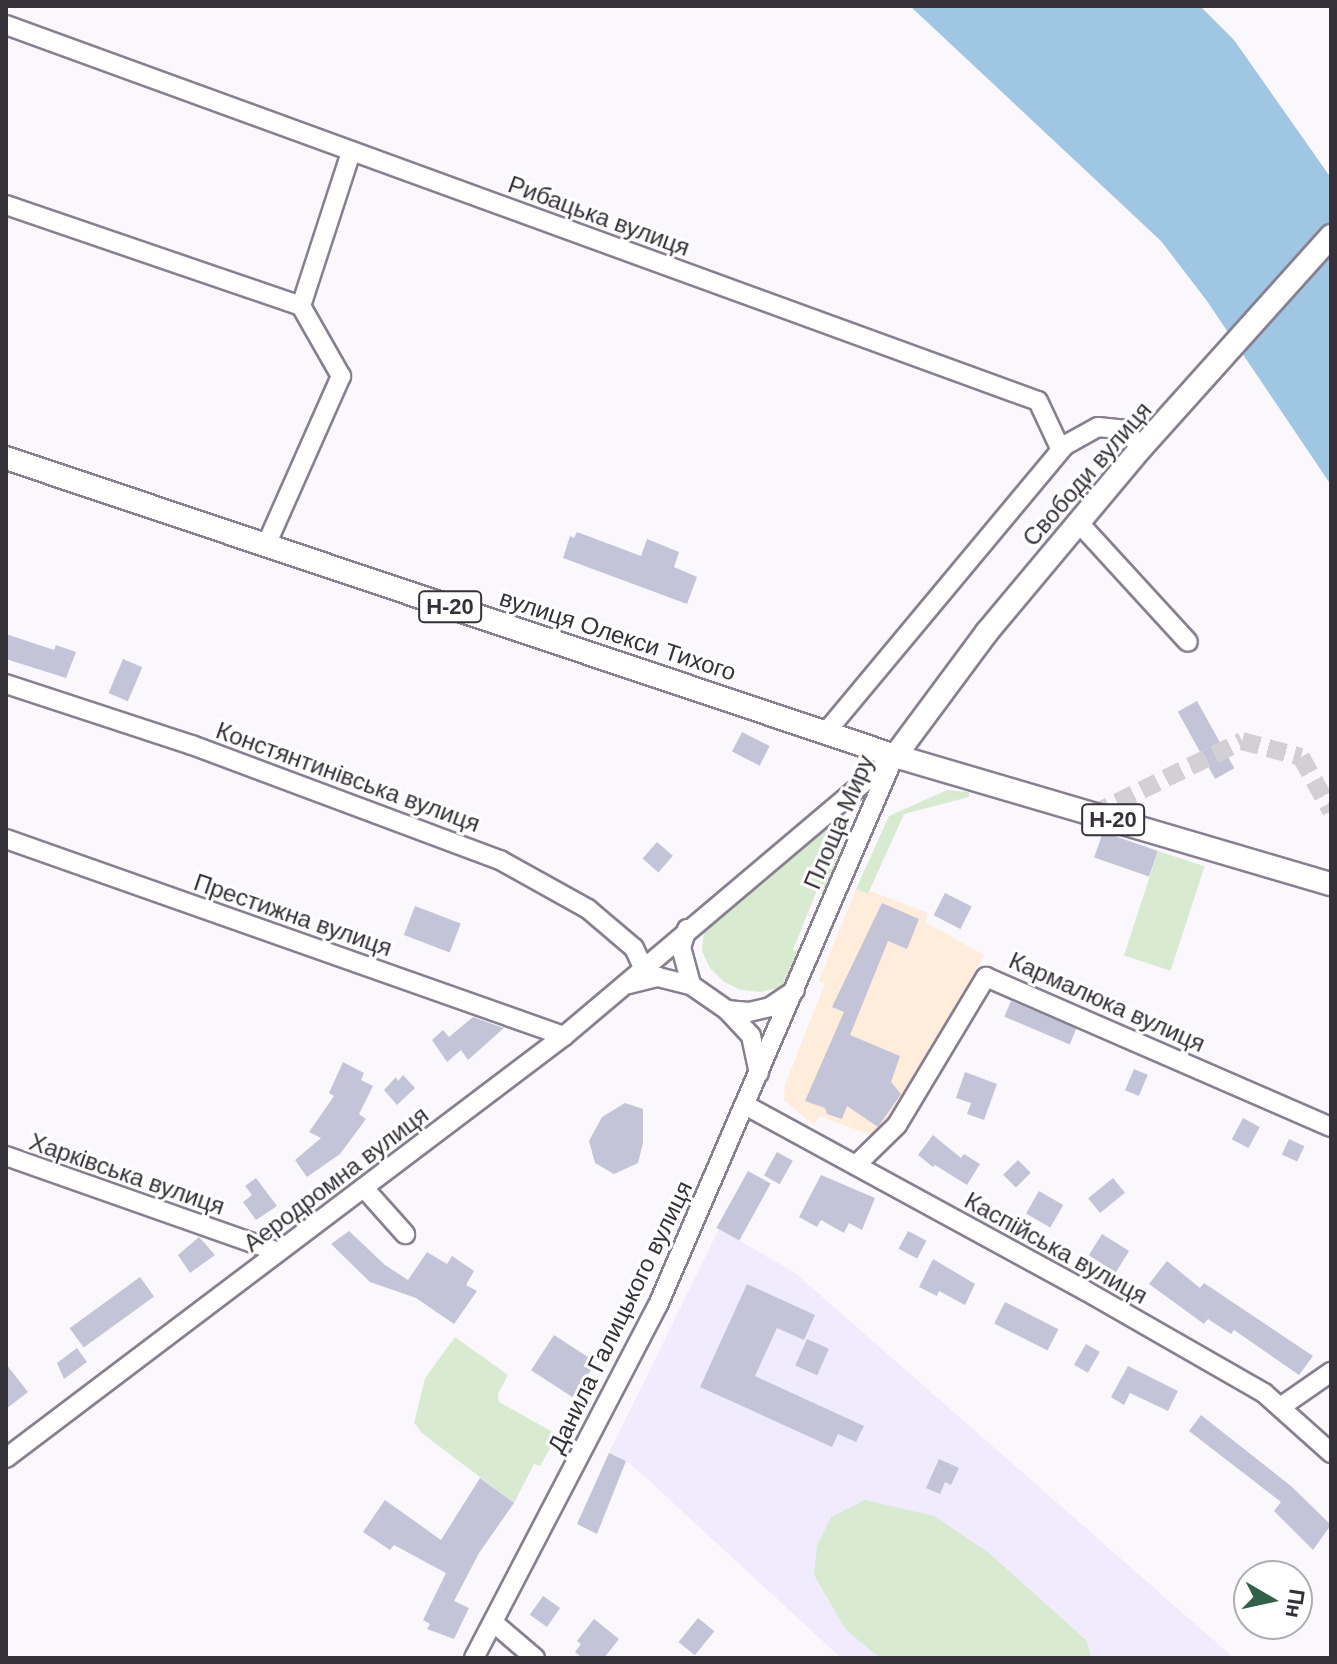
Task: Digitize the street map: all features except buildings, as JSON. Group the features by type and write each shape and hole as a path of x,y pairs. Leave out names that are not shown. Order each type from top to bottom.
{"main road":[{"name":"Свободи вулиця","path":"895,756 987,632 1141,448 1331,236"},
{"name":"вулиця Олекси Тихого","path":"6,458 895,756"},
{"name":"Н-20","path":"895,756 1331,884"}],"street":[{"name":"Рибацька вулиця","path":"6,25 1038,401 1060,448 1064,446"},
{"path":"301,306 351,152"},
{"path":"6,205 301,306 341,376 266,545"},
{"path":"826,732 1064,446 1098,427 1125,430 1141,448"},
{"path":"1079,523 1188,642"},
{"name":"Констянтинівська вулиця","path":"6,684 192,745 500,860 588,909 634,948 643,967"},
{"name":"Площа Миру","path":"687,929 895,756"},
{"name":"Площа Миру","path":"795,990 860,829 895,756"},
{"name":"Престижна вулиця","path":"6,839 564,1036"},
{"path":"687,929 681,947 691,985"},
{"name":"Аеродромна вулиця","path":"6,1458 564,1036 687,929"},
{"path":"622,986 658,977 691,985 727,1010 751,1036 759,1073"},
{"name":"Кармалюка вулиця","path":"856,1165 897,1125 986,977 1331,1127"},
{"path":"727,1010 749,1012 770,1007 795,990"},
{"name":"Данила Галицького вулиця","path":"474,1658 658,1305 795,990"},
{"name":"Каспійська вулиця","path":"745,1105 1086,1291 1282,1406 1331,1453"},
{"name":"Харківська вулиця","path":"6,1156 278,1252"},
{"path":"364,1188 405,1234"},
{"path":"1282,1406 1331,1372"},
{"path":"494,1623 535,1658"}],"shaded area":[{"path":"856,889 868,894 870,891 928,913 925,922 984,955 890,1127 879,1138 819,1116 814,1125 784,1100 785,1085 825,984 819,981"},
{"path":"719,1229 794,1272 1234,1658 841,1658 627,1461 609,1453"}],"green space":[{"path":"947,790 969,792 969,797 904,814 868,894 856,889 889,816"},
{"path":"831,825 843,827 845,835 825,894 817,890 793,950 802,956 796,971 779,988 760,992 741,990 724,982 710,968 702,951 704,930"},
{"path":"1158,851 1205,866 1171,971 1124,956"},
{"path":"455,1337 508,1375 498,1394 499,1402 558,1435 540,1466 534,1464 514,1503 423,1434 414,1423 425,1378"},
{"path":"865,1500 934,1516 989,1553 1087,1641 1091,1658 880,1658 846,1630 814,1575 817,1546 831,1517"}],"water":[{"path":"910,6 1200,6 1234,40 1331,178 1331,485 1207,301 1161,241"}],"tunnel":[{"path":"1093,814 1242,741 1301,757 1331,811"}]}
